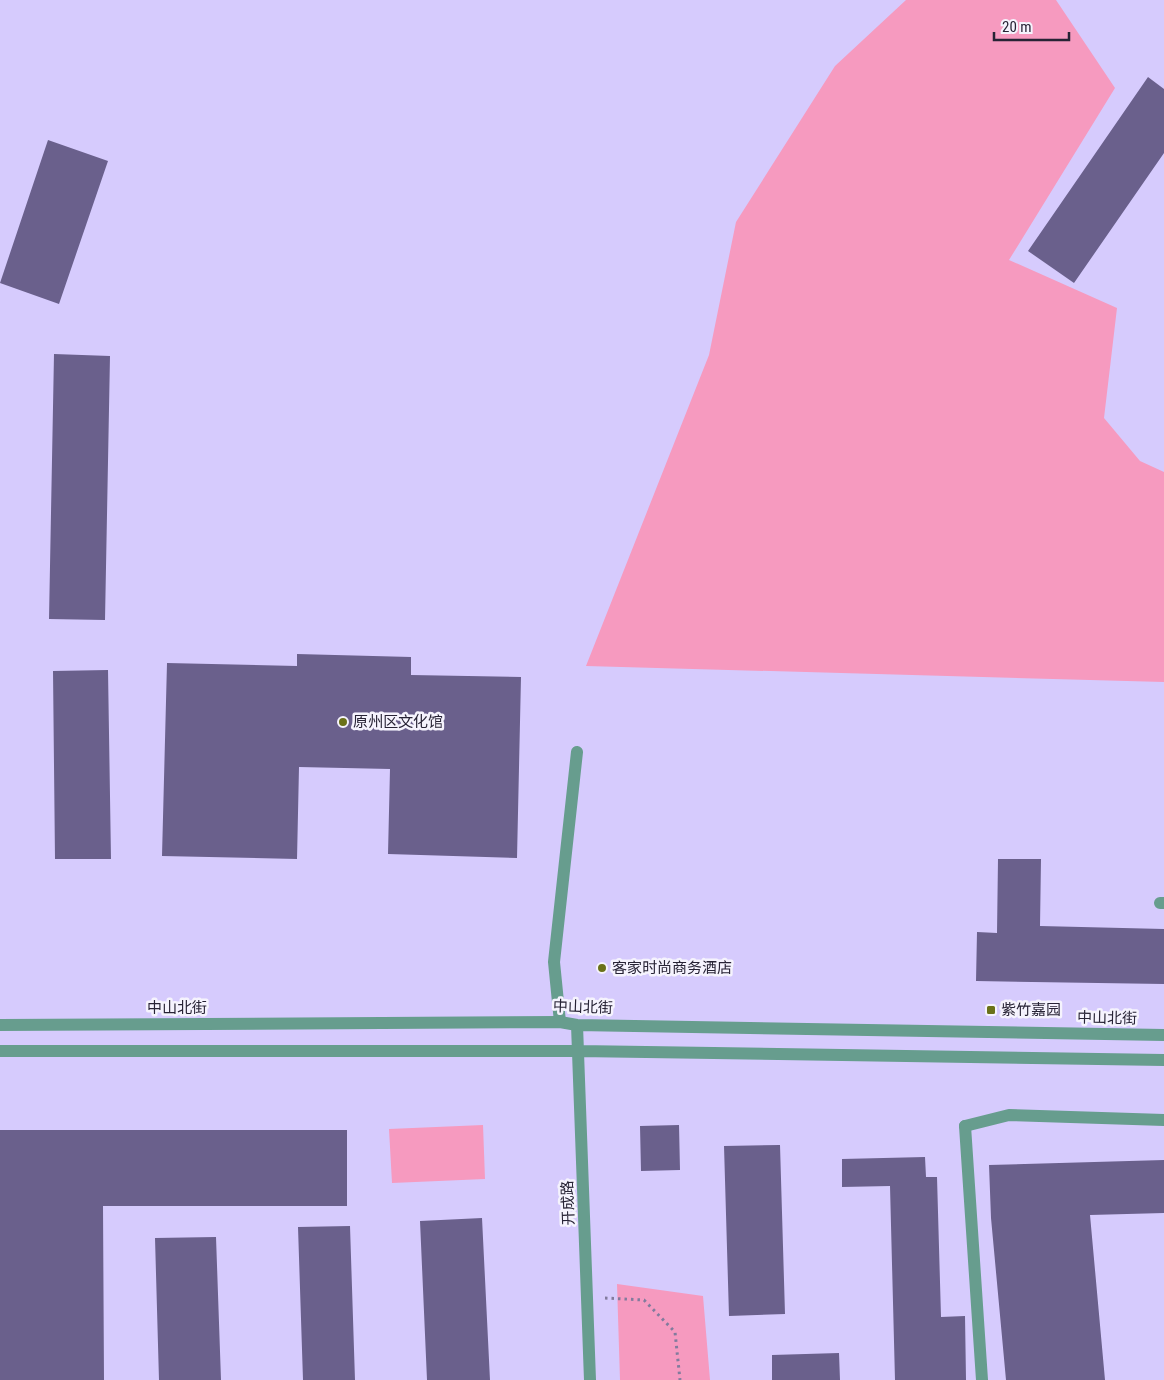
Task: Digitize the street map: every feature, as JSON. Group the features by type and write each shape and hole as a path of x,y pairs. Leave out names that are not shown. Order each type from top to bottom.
{"street":[{"path":"560,1022 554,962 577,752"},
{"name":"中山北街","path":"0,1025 560,1022 578,1025 1164,1035"},
{"name":"开成路","path":"578,1025 590,1380"},
{"path":"0,1051 579,1051 1164,1060"},
{"path":"982,1380 965,1126 1009,1115 1164,1120"}],"path":[{"path":"587,1297 644,1300 675,1332 680,1380"}],"shaded area":[{"path":"906,0 1056,0 1115,88 1009,260 1117,308 1104,418 1140,461 1164,472 1164,682 586,666 709,355 736,222 835,66"},
{"path":"483,1125 485,1179 392,1183 389,1129"},
{"path":"617,1284 703,1296 710,1380 620,1380"}],"building":[{"path":"1148,77 1164,89 1164,153 1074,283 1028,251"},
{"path":"48,140 108,161 59,304 0,283"},
{"path":"54,354 110,356 105,620 49,619"},
{"name":"原州区文化馆","path":"297,654 411,657 411,675 521,677 517,858 388,854 390,769 299,767 297,859 162,856 167,663 297,666"},
{"path":"108,670 111,859 55,859 53,671"},
{"path":"998,859 1041,859 1040,926 1164,929 1164,984 976,981 977,932 997,933"},
{"path":"679,1125 680,1170 641,1171 640,1126"},
{"path":"0,1130 347,1130 347,1206 103,1206 104,1380 0,1380"},
{"path":"780,1145 785,1314 729,1316 724,1146"},
{"path":"925,1157 926,1177 937,1177 941,1317 965,1316 966,1380 895,1380 890,1186 842,1187 842,1159"},
{"path":"1164,1160 1164,1213 1090,1215 1105,1380 1006,1380 991,1218 989,1165"},
{"path":"482,1218 490,1380 427,1380 420,1221"},
{"path":"350,1226 355,1380 303,1380 298,1227"},
{"path":"216,1237 221,1380 159,1380 155,1238"},
{"path":"839,1353 840,1380 772,1380 772,1355"}],"place":[{"name":"原州区文化馆","path":"343,722"},
{"name":"客家时尚商务酒店","path":"602,968"},
{"name":"紫竹嘉园","path":"991,1010"}]}
